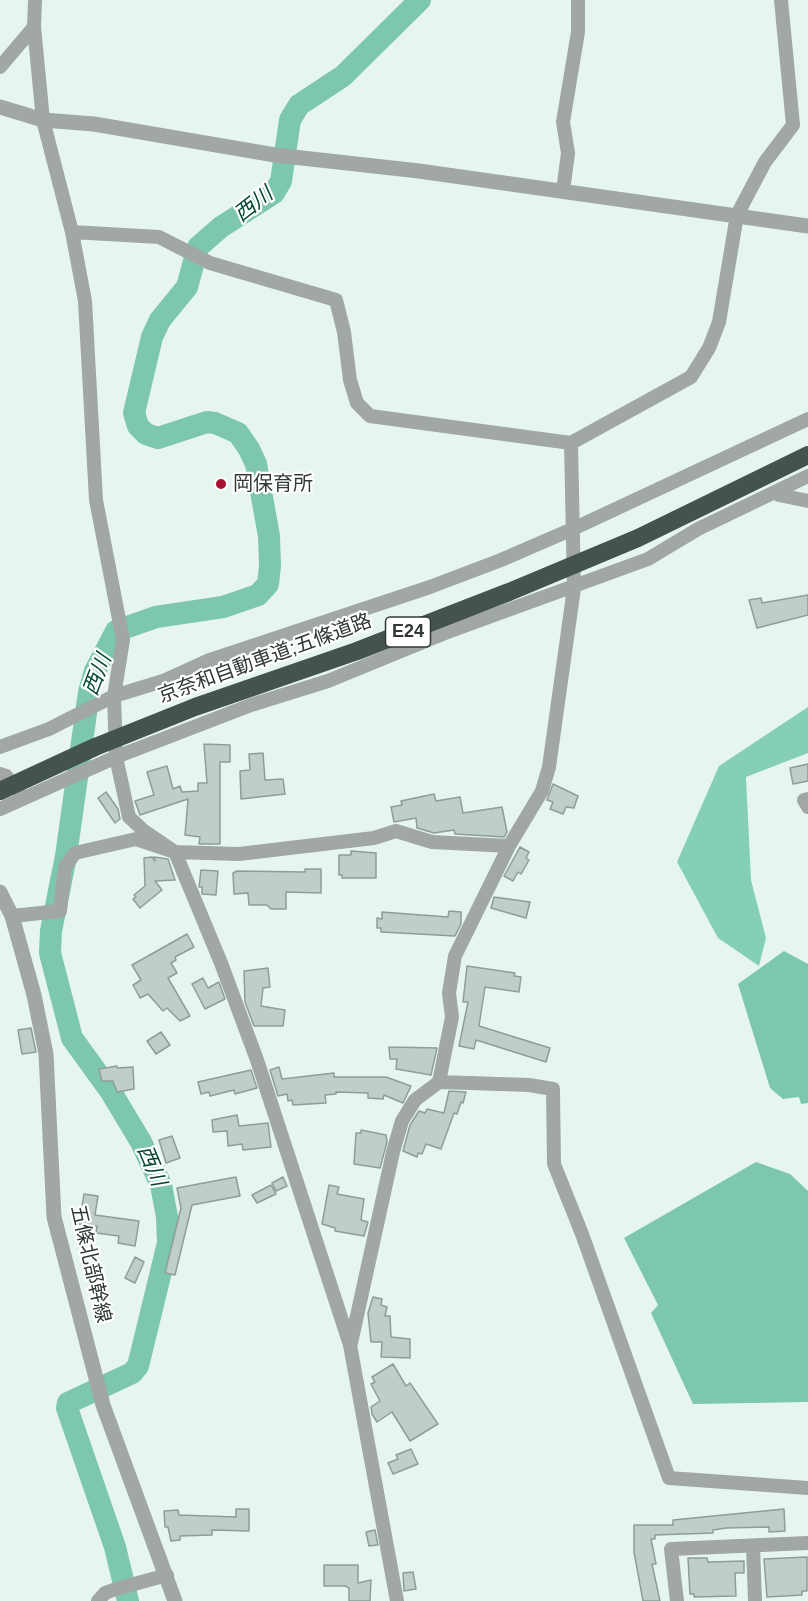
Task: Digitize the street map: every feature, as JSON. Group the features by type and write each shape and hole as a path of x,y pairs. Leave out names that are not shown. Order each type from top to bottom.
{"highway":[{"name":"京奈和自動車道;五條道路","path":"0,791 95,747 195,706 357,651 509,592 638,538 808,455"}],"street":[{"path":"35,0 34,27 44,120 72,232 85,301 96,500 123,640 114,696 116,757 129,817 144,831 174,852 220,963 256,1060 350,1345 397,1601"},
{"path":"563,190 568,153 563,122 578,32 578,0"},
{"path":"72,232 159,237 210,263 336,300 344,332 350,380 357,403 370,416 571,443 692,376 709,348 719,322 737,216 765,162 793,125 781,0"},
{"path":"0,67 34,27"},
{"path":"0,107 44,120 94,124 275,155 563,190 808,226"},
{"path":"0,747 49,729 114,696 163,681 218,658 430,587 575,528 808,419"},
{"path":"439,1082 452,1017 449,993 455,956 509,846 542,791 549,767 574,588 575,528 571,443"},
{"path":"0,809 116,757 251,705 328,681 445,633 574,588 648,559 698,529 808,476"},
{"path":"776,492 779,495 808,501"},
{"path":"0,774 6,776 26,799"},
{"path":"808,799 804,800 808,807"},
{"path":"12,916 60,911 65,867 75,853 136,839 174,852 239,854 301,849 374,838 396,831 432,842 509,846"},
{"name":"五條北部幹線","path":"0,892 12,916 34,995 46,1054 54,1217 104,1405 175,1601"},
{"path":"350,1345 393,1152 402,1121 415,1100 439,1082 529,1085 553,1089 554,1164 582,1234 669,1478 808,1488"},
{"path":"677,1601 671,1549 808,1543"},
{"path":"753,1546 755,1601"},
{"path":"98,1601 105,1593 167,1575"}],"shaded area":[{"path":"808,707 808,753 746,777 751,880 766,938 759,966 718,938 677,862 719,766"},
{"path":"784,951 808,964 808,1103 801,1104 799,1097 783,1099 770,1088 738,984"},
{"path":"756,1162 790,1174 808,1191 808,1402 693,1404 651,1313 658,1305 624,1238"}],"building":[{"path":"808,595 808,615 757,628 749,600 761,598 762,603"},
{"path":"204,744 230,745 230,762 220,762 220,844 199,844 200,837 185,835 188,799 140,815 135,801 154,795 147,772 167,766 173,789 180,786 182,792 198,791 198,783 207,783"},
{"path":"263,753 265,780 283,779 285,794 241,799 240,771 250,770 249,754"},
{"path":"808,764 808,781 793,784 790,768"},
{"path":"553,784 578,796 574,808 566,807 563,814 550,809 553,802 547,800"},
{"path":"106,792 118,809 120,819 115,823 98,798"},
{"path":"434,794 436,801 460,797 463,813 502,807 507,832 504,837 455,834 454,830 434,833 417,828 416,818 394,822 391,807 402,805 401,801"},
{"path":"520,847 529,852 526,858 529,860 521,874 518,872 513,881 504,876"},
{"path":"351,851 376,853 376,878 342,878 342,875 339,875 339,855 351,855"},
{"path":"152,857 155,861 154,857 168,859 175,880 155,881 162,890 140,908 133,899 136,897 134,895 145,886 144,858"},
{"path":"305,869 321,869 321,893 286,892 286,909 271,909 267,905 249,905 248,893 234,894 233,873 237,871 305,872"},
{"path":"201,870 218,871 216,895 202,894 202,887 199,887"},
{"path":"494,897 530,902 526,918 491,908"},
{"path":"449,911 461,912 461,924 455,936 381,932 381,928 377,928 377,918 382,919 382,912 448,917"},
{"path":"187,934 194,947 175,957 176,960 171,963 177,973 168,978 190,1016 180,1021 167,1008 163,1011 148,994 140,998 133,985 141,980 132,965"},
{"path":"467,966 515,973 514,976 521,977 519,992 485,987 479,1026 550,1048 546,1062 476,1040 474,1049 459,1046 468,1002 463,1002"},
{"path":"268,968 270,987 263,988 261,1006 285,1010 283,1026 254,1026 245,1002 244,971"},
{"path":"203,978 208,988 219,982 225,999 205,1009 192,984"},
{"path":"31,1028 36,1052 22,1054 18,1030"},
{"path":"161,1032 170,1045 156,1054 147,1041"},
{"path":"389,1047 437,1048 431,1075 396,1069 397,1059 390,1059"},
{"path":"117,1066 117,1068 133,1067 134,1089 117,1092 113,1081 102,1081 99,1069"},
{"path":"279,1067 282,1079 334,1073 334,1077 386,1077 411,1086 403,1103 384,1095 383,1099 368,1098 368,1093 336,1092 336,1094 325,1095 326,1103 293,1105 292,1100 288,1101 287,1094 278,1096 270,1070"},
{"path":"251,1070 257,1088 235,1094 234,1090 210,1096 209,1092 201,1094 198,1082"},
{"path":"449,1091 466,1092 457,1114 454,1113 441,1149 426,1144 422,1154 418,1153 417,1157 403,1151 410,1125 419,1111 425,1113 427,1109 444,1113"},
{"path":"237,1115 239,1126 268,1123 271,1147 243,1150 242,1144 228,1146 227,1131 213,1132 212,1120"},
{"path":"361,1130 386,1135 387,1142 380,1168 354,1164 356,1133 361,1133"},
{"path":"172,1136 180,1158 166,1163 159,1140"},
{"path":"236,1177 240,1196 192,1205 175,1275 165,1273 181,1208 177,1188"},
{"path":"283,1177 287,1186 276,1191 272,1183"},
{"path":"271,1185 276,1194 257,1203 252,1195"},
{"path":"329,1185 339,1187 337,1194 364,1199 361,1220 368,1222 364,1236 335,1231 335,1228 322,1224"},
{"path":"84,1194 98,1196 95,1215 139,1221 135,1246 118,1243 119,1236 96,1233 97,1226 79,1224"},
{"path":"135,1257 144,1262 135,1283 125,1278"},
{"path":"373,1297 382,1299 381,1305 387,1307 385,1316 390,1316 391,1337 410,1339 410,1358 381,1357 382,1342 371,1342 368,1313"},
{"path":"393,1364 406,1386 410,1383 438,1424 410,1441 392,1412 377,1422 372,1414 371,1407 380,1401 371,1384 375,1382 372,1377"},
{"path":"411,1449 418,1464 393,1474 388,1463 398,1459 396,1455"},
{"path":"236,1509 249,1509 249,1531 212,1530 212,1535 180,1536 180,1540 171,1541 168,1527 165,1527 164,1511 178,1510 179,1515 236,1517"},
{"path":"784,1509 785,1531 769,1532 769,1527 726,1528 713,1530 713,1533 655,1535 655,1539 651,1539 656,1564 652,1564 660,1601 643,1601 634,1552 634,1525 673,1525 673,1520"},
{"path":"375,1530 378,1545 369,1546 366,1532"},
{"path":"807,1557 807,1591 802,1591 802,1595 767,1597 764,1559"},
{"path":"688,1558 707,1558 708,1562 744,1561 744,1573 735,1573 736,1596 694,1597 694,1594 690,1594"},
{"path":"324,1565 358,1565 358,1583 371,1580 370,1601 349,1601 349,1588 345,1586 324,1586"},
{"path":"413,1572 416,1589 404,1591 403,1573"}],"waterway":[{"name":"西川","path":"128,1601 115,1547 67,1408 68,1403 132,1373 138,1366 168,1243 167,1217 161,1185 141,1142 111,1092 72,1038 50,953 51,931 66,856 89,692 95,671 116,631 156,617 223,607 258,595 268,584 270,566 269,536 256,464 238,433 207,422 158,438 146,434 138,426 134,413 152,337 160,320 187,287 198,247 221,227 274,193 281,181 290,120 299,105 343,76 420,0"}],"place":[{"name":"岡保育所","path":"221,484"}]}
